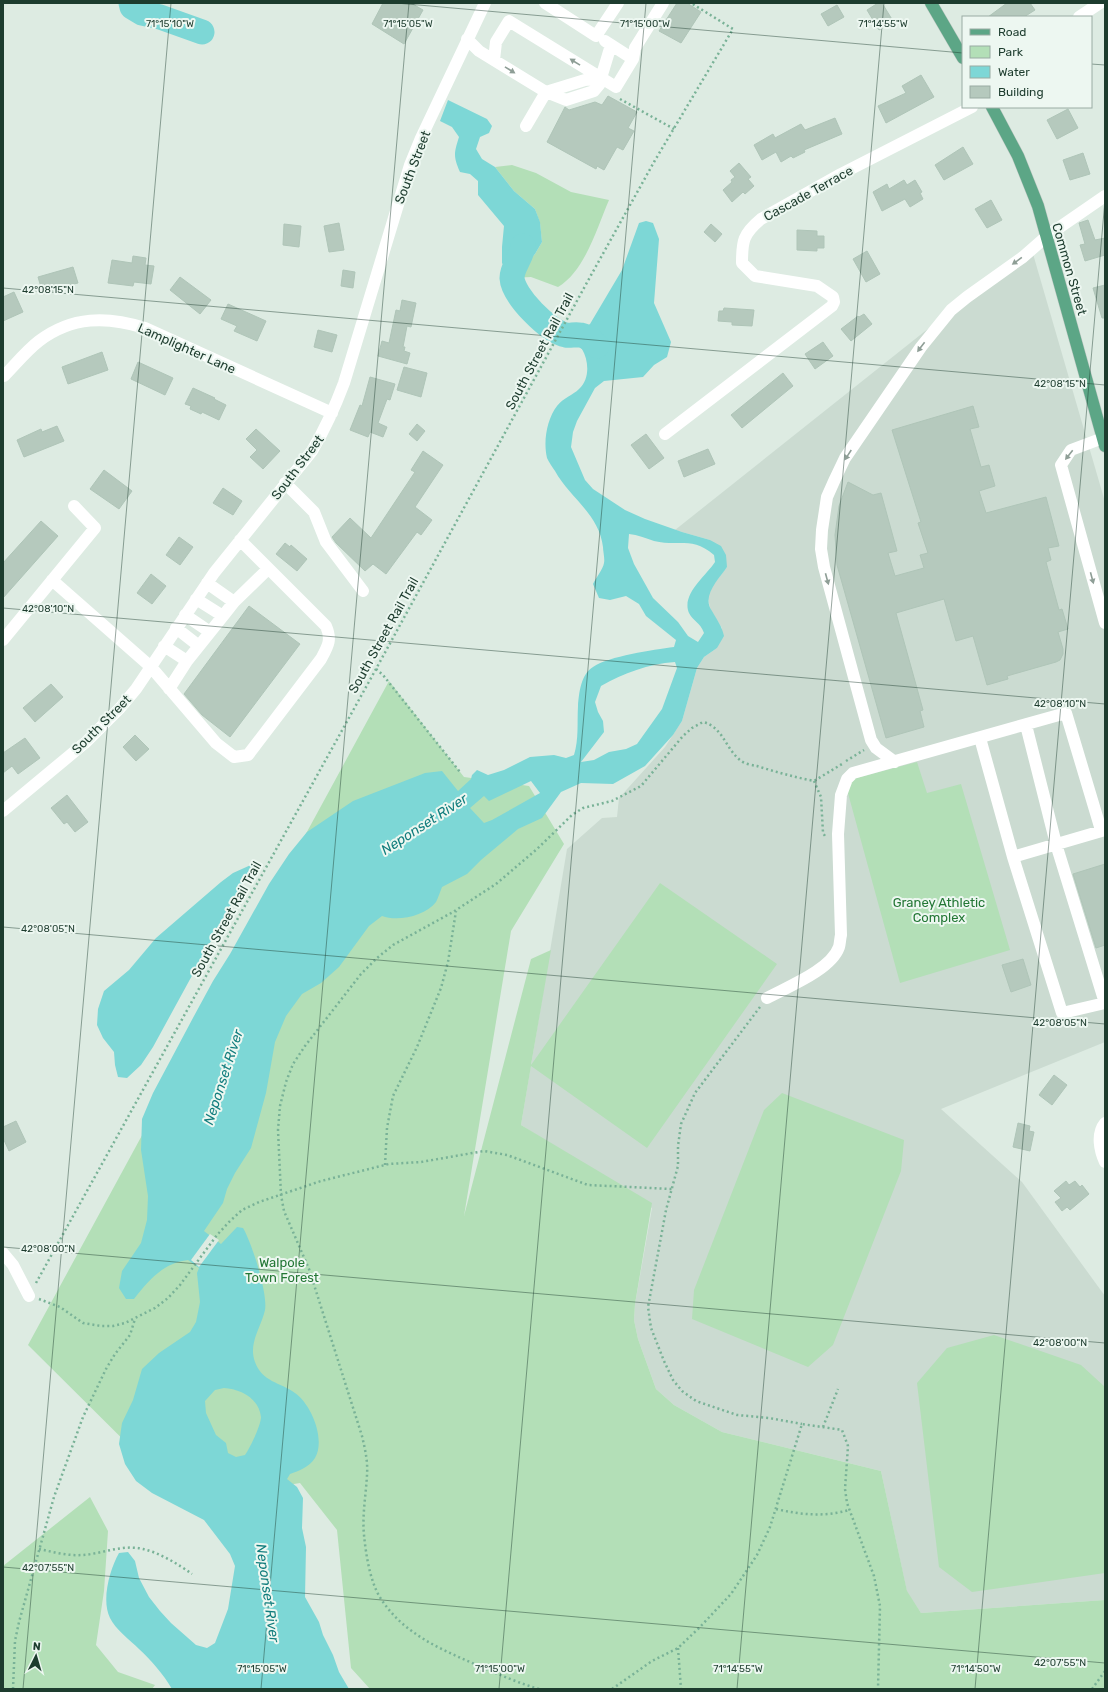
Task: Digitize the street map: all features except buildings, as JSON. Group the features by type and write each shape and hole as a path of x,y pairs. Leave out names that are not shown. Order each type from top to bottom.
{"main road":[{"path":"931,3 962,56"},
{"name":"Common Street","path":"993,108 1012,143 1027,176 1047,236 1104,442"}],"street":[{"name":"South Street","path":"3,811 105,724 136,689 207,583 312,451 332,413 354,352 410,165 467,39 485,3"},
{"path":"545,3 633,59"},
{"path":"596,36 618,3"},
{"path":"494,60 496,42 508,21 616,87 633,59 635,48 663,3"},
{"path":"1080,16 1100,3"},
{"path":"467,39 479,51 546,92"},
{"path":"601,78 611,45"},
{"path":"526,126 546,92 585,80 601,78"},
{"name":"Cascade Terrace","path":"665,434 832,306 834,302 834,297 817,286 755,276 742,263 741,249 744,236 754,225 761,219 841,174 970,108"},
{"path":"895,762 873,745 868,734 824,567 821,549 827,497 845,458 920,347 951,310 984,284 1023,257 1047,236 1105,196"},
{"name":"Lamplighter Lane","path":"4,376 38,342 55,331 74,324 93,320 113,320 145,328 332,413"},
{"path":"1104,442 1071,450 1061,465 1105,623"},
{"path":"285,484 314,512 326,542 363,591"},
{"path":"3,640 95,528 74,506"},
{"path":"52,580 151,667 216,743 234,757 248,755 320,659 328,646 330,635 326,626 240,540"},
{"path":"169,689 186,661 222,616 234,602 268,569"},
{"path":"207,583 234,602"},
{"path":"196,599 222,616"},
{"path":"185,615 210,632"},
{"path":"176,628 199,646"},
{"path":"164,646 186,661"},
{"path":"767,998 813,974 830,960 839,948 841,935 839,846 841,795 847,779 853,773 1066,713 1103,830 1013,857"},
{"path":"980,738 1013,857 1062,1013 1105,1003 1056,844 1026,725"},
{"path":"1105,1123 1101,1128 1100,1145 1101,1153 1105,1162"},
{"path":"3,1253 13,1265 29,1296"}],"path":[{"name":"South Street Rail Trail","path":"29,1296 376,669 654,162 733,29 691,3"},
{"path":"616,87 611,94 674,129"},
{"path":"376,669 383,674 460,772"},
{"path":"539,1689 515,1682 439,1649 420,1638 404,1625 382,1600 378,1593 370,1565 364,1534 367,1459 362,1436 309,1269 284,1210 281,1196 278,1130 280,1106 286,1082 294,1064 310,1040 361,974 377,958 399,942 456,910 496,884 537,850 572,815 583,808 612,801 641,786 683,736 692,728 703,722 711,724 741,762 814,781 843,764 855,754 873,745"},
{"path":"814,781 821,797 822,833 827,839 839,846"},
{"path":"385,1165 387,1128 393,1096 417,1047 441,988 448,962 456,910"},
{"path":"767,998 695,1093 681,1124 678,1146 678,1166 666,1210 648,1307 651,1328 673,1380 682,1391 696,1401 737,1415 770,1418 842,1430 848,1446 845,1489 850,1510 874,1576 880,1606 878,1689"},
{"path":"29,1296 51,1302 60,1307 76,1320 90,1325 113,1326 125,1323 155,1308 168,1298 180,1285 216,1235 242,1210 259,1202 281,1196 321,1181 385,1165 421,1162 484,1151 507,1154 588,1185 672,1189"},
{"path":"13,1689 15,1641 19,1622 54,1497 83,1417 106,1369 115,1354 130,1335 135,1319"},
{"path":"823,1427 838,1389"},
{"path":"612,1689 652,1661 678,1648 731,1594 757,1555 770,1527 802,1424"},
{"path":"776,1509 820,1516 850,1510"},
{"path":"39,1549 81,1555 123,1547 143,1549 179,1565 192,1574"},
{"path":"678,1648 680,1689"},
{"path":"1092,1689 1105,1671"}],"shaded area":[{"path":"1031,247 1105,502 1105,1042 941,1109 1022,1182 1105,1296 1105,1600 921,1613 907,1592 881,1471 722,1432 674,1405 656,1389 638,1339 634,1320 635,1304 652,1208 521,1125 567,849 602,818 617,817 619,798 665,747 682,721 697,668 704,657 717,648 722,628 710,609 708,596 713,585 727,567 710,540 675,530"}],"green space":[{"path":"512,165 536,173 571,192 609,200 595,236 583,260 576,271 558,287 531,277 512,278 535,254 542,242 540,223 535,209 514,191 495,167"},
{"name":"Walpole Town Forest","path":"389,681 464,777 529,786 564,844 511,931 464,1216 531,959 551,950 531,1065 660,883 777,964 647,1148 531,1066 521,1125 652,1203 635,1304 634,1320 638,1339 656,1389 674,1405 722,1432 881,1471 907,1591 921,1613 1105,1600 1105,1689 370,1689 351,1668 337,1530 300,1483 186,1502 28,1345"},
{"name":"Graney Athletic Complex","path":"917,762 927,793 961,784 1010,950 900,983 846,786 849,780"},
{"path":"782,1093 904,1140 901,1171 833,1345 808,1367 692,1319 694,1290 764,1110"},
{"path":"994,1335 1081,1365 1105,1387 1105,1573 972,1592 939,1567 917,1383 947,1348"},
{"path":"90,1497 108,1531 104,1591 96,1645 118,1672 155,1685 152,1689 3,1689 3,1566"}],"water":[{"path":"448,100 487,119 492,126 489,133 480,137 476,149 482,159 495,167 514,191 535,209 540,222 542,242 535,254 512,278 502,263 504,226 478,195 478,181 470,174 460,172 455,154 459,137 452,127 440,121"},
{"path":"646,221 653,223 659,239 654,303 671,342 667,357 654,365 643,377 604,381 595,388 577,421 573,432 571,447 585,480 593,489 625,510 645,519 710,540 721,546 726,555 727,567 712,588 709,605 721,626 724,636 717,648 704,657 697,668 682,721 673,735 645,766 613,784 581,783 561,792 542,818 518,829 481,860 467,874 442,887 436,902 431,907 418,914 403,918 388,918 382,916 369,926 339,967 321,983 302,994 286,1016 275,1042 266,1093 251,1148 235,1173 227,1189 223,1203 204,1231 221,1244 237,1227 243,1228 251,1245 262,1281 265,1302 265,1310 253,1348 255,1362 258,1369 267,1378 289,1389 301,1398 315,1422 319,1441 315,1458 307,1466 290,1474 287,1479 297,1487 303,1498 302,1528 306,1547 305,1597 319,1622 339,1672 349,1689 172,1689 153,1663 112,1622 107,1611 106,1602 108,1585 119,1553 128,1552 135,1561 139,1578 149,1597 171,1623 196,1645 207,1648 215,1643 228,1609 235,1566 230,1554 204,1520 152,1493 136,1481 125,1464 119,1444 122,1423 133,1400 142,1369 159,1353 190,1332 196,1322 200,1302 197,1273 199,1268 188,1260 171,1265 157,1274 145,1285 134,1299 126,1299 119,1288 122,1271 141,1243 147,1220 148,1196 141,1150 142,1119 153,1093 213,981 230,954 269,884 289,854 307,832 353,801 425,773 442,771 458,791 471,779 472,775 477,770 488,775 504,770 530,757 554,755 566,758 574,755 576,749 580,690 583,679 589,670 600,663 620,657 674,647 676,640 646,616 639,604 626,596 610,600 599,598 593,584 604,563 603,547 600,535 590,516 561,481 547,458 545,445 548,424 557,406 583,385 587,375 587,364 582,349 565,338 570,330 580,331 590,324 622,270 639,223","holes":["629,534 663,543 692,544 706,549 714,555 715,562 691,592 688,599 687,606 689,613 701,626 704,633 698,642 688,636 678,622 653,598 634,564 628,548","675,662 677,668 662,709 637,744 626,749 609,752 594,760 581,762 604,732 603,721 595,702 601,686 636,670","531,781 540,793 484,823 470,808 484,796 489,801","224,1388 236,1390 248,1396 257,1405 261,1417 252,1442 245,1455 236,1457 228,1453 226,1443 216,1435 206,1413 205,1401 215,1390"]},
{"path":"253,864 153,1047 141,1065 127,1078 118,1077 114,1052 103,1038 97,1025 98,1009 104,991 129,970 156,938 221,882 233,873"}],"pier":[{"path":"210,1234 219,1240 199,1267 191,1260"}],"waterway":[{"name":"Neponset River","path":"131,3 132,7 142,13 160,17 202,32"},
{"name":"Neponset River","path":"523,246 512,274 514,285 518,294 533,312 551,327 568,335 584,336 597,346"}]}
